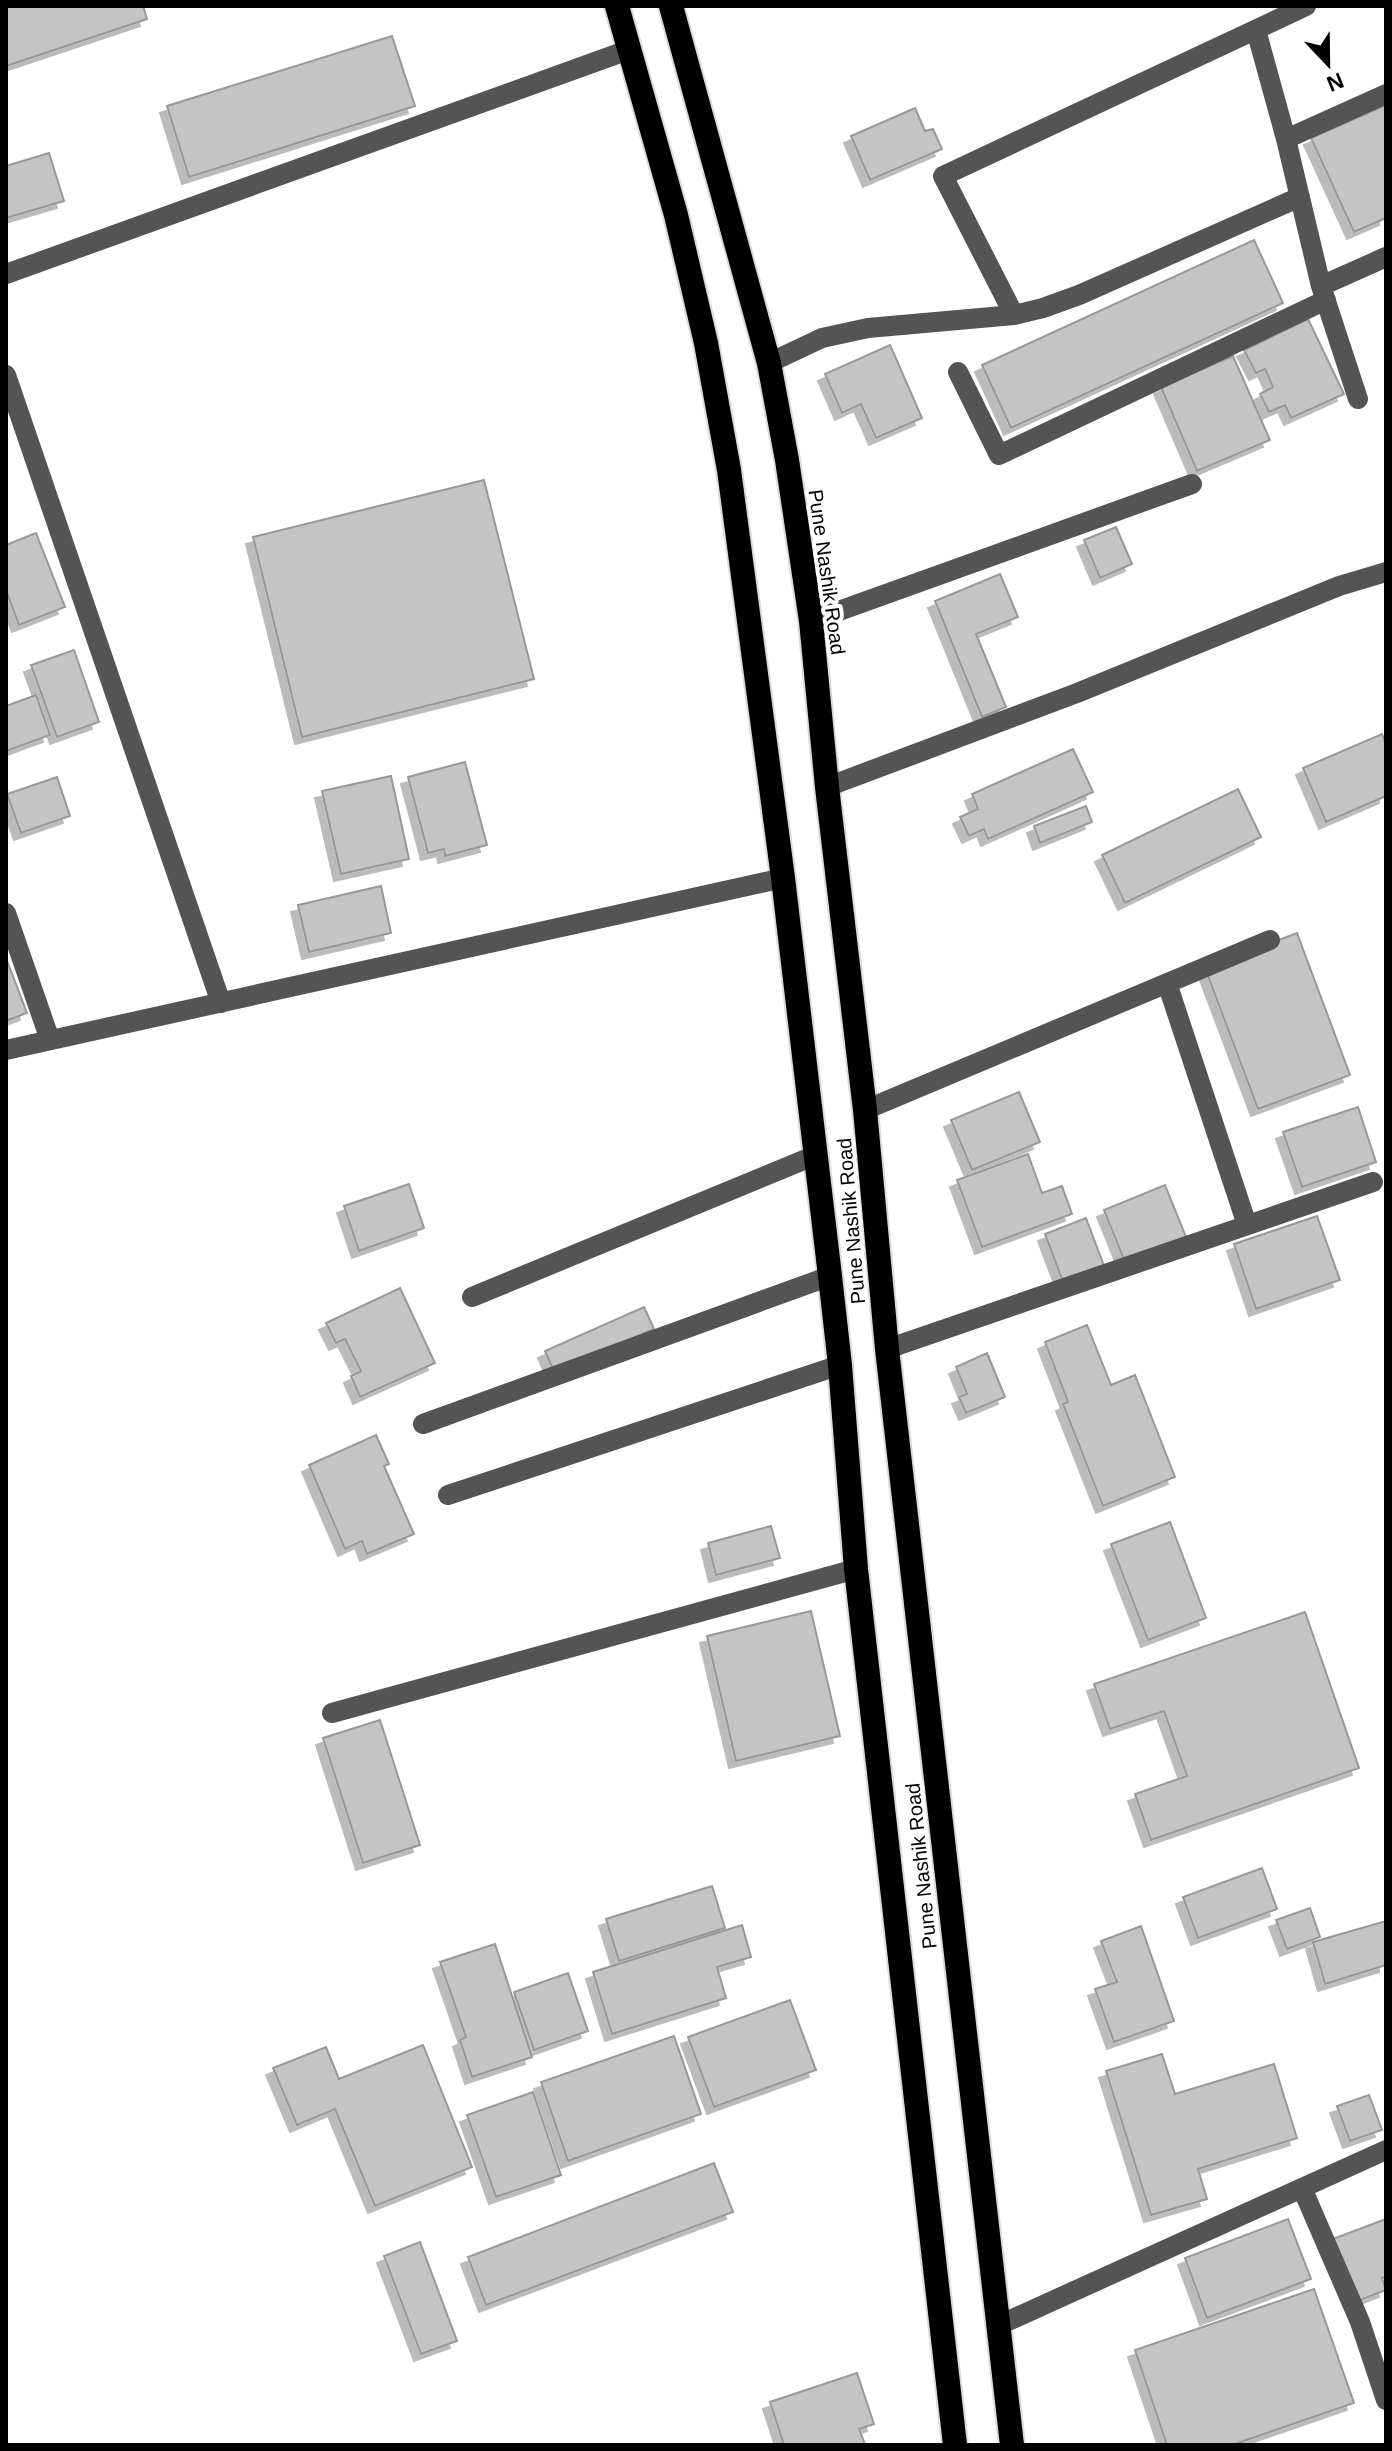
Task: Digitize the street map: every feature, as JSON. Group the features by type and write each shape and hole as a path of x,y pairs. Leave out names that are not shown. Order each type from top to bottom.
{"highway":[{"name":"Pune Nashik Road","path":"617,6 676,215 706,343 729,470 783,878 830,1276 856,1569 955,2445"},
{"name":"Pune Nashik Road","path":"671,6 769,363 811,621 865,1110 887,1349 1012,2445"}],"street":[{"path":"1014,315 943,176 1306,6"},
{"path":"1256,30 1324,293 1358,399"},
{"path":"6,274 631,49"},
{"path":"1286,139 1386,94"},
{"path":"769,363 822,338 868,328 1014,315 1043,308 1300,197"},
{"path":"958,372 999,455 1324,293 1386,257"},
{"path":"6,376 221,1003"},
{"path":"811,621 1192,484"},
{"path":"827,787 1077,693 1339,586 1386,572"},
{"path":"6,1050 783,878"},
{"path":"6,913 50,1040"},
{"path":"865,1110 1270,940"},
{"path":"1167,983 1247,1225"},
{"path":"472,1297 816,1155"},
{"path":"887,1349 1373,1182"},
{"path":"423,1424 830,1276"},
{"path":"448,1495 840,1365"},
{"path":"332,1713 856,1569"},
{"path":"997,2326 1386,2150"},
{"path":"1302,2188 1360,2322 1386,2400"}],"building":[{"path":"6,6 143,6 147,19 6,66"},
{"path":"392,36 415,106 189,177 167,106"},
{"path":"1386,105 1386,218 1354,232 1311,138"},
{"path":"915,108 925,131 933,129 942,149 870,180 851,136"},
{"path":"49,153 64,201 6,218 6,166"},
{"path":"1254,240 1283,303 1011,428 982,365"},
{"path":"1308,319 1344,394 1291,418 1285,405 1269,412 1260,394 1273,387 1265,369 1256,373 1244,350"},
{"path":"890,345 922,418 876,438 861,404 842,413 825,374"},
{"path":"1233,356 1270,440 1197,471 1161,387"},
{"path":"484,480 534,679 302,737 253,537"},
{"path":"1116,527 1132,564 1100,578 1084,540"},
{"path":"36,533 65,607 19,625 6,590 6,545"},
{"path":"1000,574 1018,617 976,634 1006,707 982,717 935,601"},
{"path":"74,650 99,722 57,737 31,665"},
{"path":"36,695 50,735 6,751 6,706"},
{"path":"1382,734 1386,744 1386,796 1326,822 1303,768"},
{"path":"1073,749 1093,792 988,839 984,829 969,836 960,817 978,809 972,794"},
{"path":"465,762 487,845 445,856 444,849 428,853 408,777"},
{"path":"391,776 409,859 341,874 322,791"},
{"path":"57,777 70,816 21,833 7,794"},
{"path":"1238,789 1261,837 1125,903 1102,855"},
{"path":"1086,806 1092,822 1040,843 1034,826"},
{"path":"381,886 391,933 309,952 298,905"},
{"path":"1297,933 1350,1075 1258,1109 1205,968"},
{"path":"6,958 27,1013 6,1021"},
{"path":"1019,1092 1040,1142 972,1170 951,1120"},
{"path":"1358,1107 1376,1162 1302,1187 1283,1132"},
{"path":"1028,1154 1042,1193 1062,1186 1072,1214 982,1247 957,1180"},
{"path":"409,1184 424,1228 359,1251 344,1206"},
{"path":"1165,1185 1186,1237 1125,1262 1104,1210"},
{"path":"1317,1216 1340,1280 1256,1309 1234,1244"},
{"path":"1086,1218 1104,1266 1063,1282 1045,1234"},
{"path":"400,1288 435,1363 360,1397 351,1376 361,1371 345,1339 336,1343 326,1323"},
{"path":"644,1307 654,1329 554,1372 545,1351"},
{"path":"1087,1325 1111,1385 1135,1375 1175,1477 1103,1506 1063,1404 1068,1402 1045,1342"},
{"path":"987,1353 1005,1397 966,1413 959,1397 967,1394 956,1367"},
{"path":"376,1435 389,1464 384,1466 414,1534 367,1554 362,1541 345,1549 309,1465"},
{"path":"1170,1522 1206,1618 1148,1640 1111,1544"},
{"path":"771,1526 780,1558 716,1575 708,1543"},
{"path":"811,1611 840,1736 736,1761 707,1636"},
{"path":"1305,1612 1359,1768 1151,1840 1135,1794 1187,1776 1164,1711 1110,1729 1094,1684"},
{"path":"380,1720 420,1845 363,1863 323,1738"},
{"path":"1262,1868 1277,1909 1198,1938 1183,1897"},
{"path":"712,1886 725,1928 619,1961 606,1919"},
{"path":"1310,1908 1320,1937 1287,1949 1276,1920"},
{"path":"1386,1921 1386,1965 1325,1984 1313,1942"},
{"path":"742,1925 751,1957 717,1967 726,1998 612,2034 593,1972"},
{"path":"1141,1926 1174,2021 1114,2042 1095,1989 1117,1982 1101,1941"},
{"path":"495,1944 532,2057 472,2077 460,2040 466,2037 440,1962"},
{"path":"568,1973 588,2031 534,2050 514,1992"},
{"path":"790,2000 816,2070 714,2107 688,2037"},
{"path":"674,2036 701,2114 568,2161 541,2082"},
{"path":"423,2045 472,2167 375,2206 335,2109 297,2125 273,2068 326,2047 339,2079"},
{"path":"1162,2054 1175,2094 1274,2064 1297,2138 1198,2169 1207,2199 1151,2215 1106,2071"},
{"path":"533,2092 561,2175 496,2197 467,2115"},
{"path":"1369,2095 1382,2130 1350,2141 1337,2106"},
{"path":"714,2163 733,2212 486,2305 468,2257"},
{"path":"1288,2219 1311,2279 1207,2318 1185,2258"},
{"path":"1386,2219 1386,2277 1382,2278 1386,2290 1355,2302 1330,2240"},
{"path":"420,2242 457,2341 421,2354 384,2256"},
{"path":"1314,2289 1354,2403 1232,2445 1167,2445 1135,2350"},
{"path":"857,2373 874,2424 859,2429 865,2444 784,2445 770,2402"}]}
